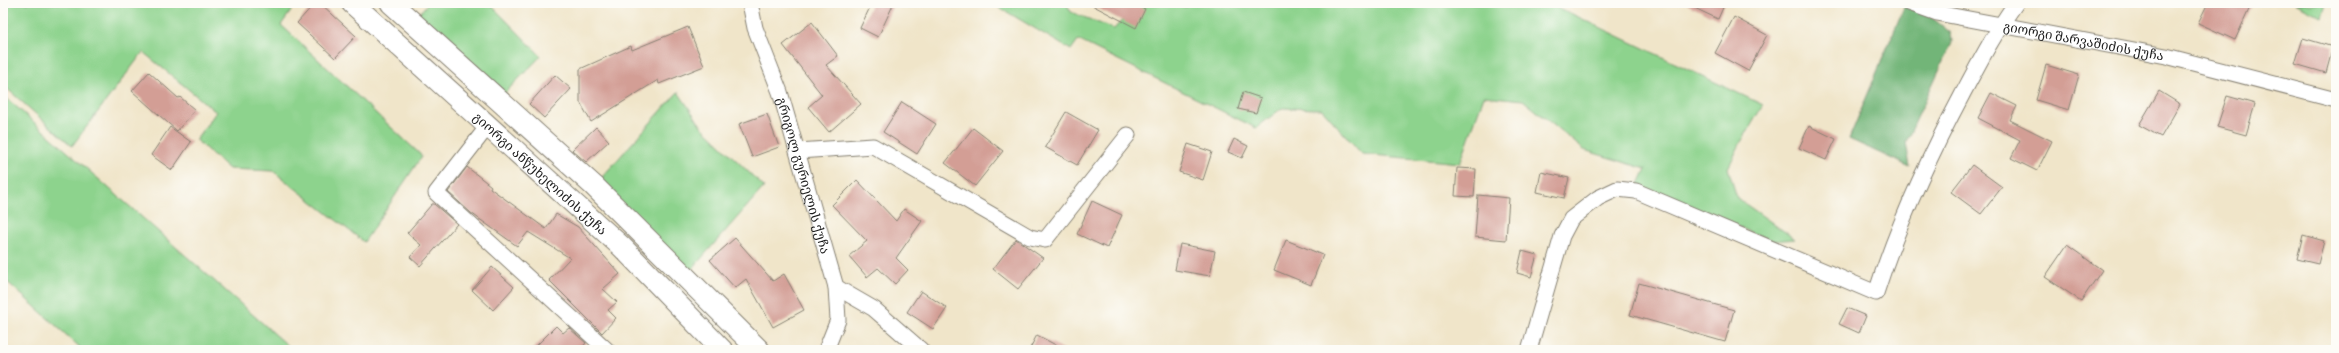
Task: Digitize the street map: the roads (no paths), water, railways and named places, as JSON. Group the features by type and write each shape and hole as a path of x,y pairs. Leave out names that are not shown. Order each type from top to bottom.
{"main road":[{"name":"გიორგი ანწუხელიძის ქუჩა","path":"352,3 622,247 722,350"},
{"name":"გიორგი ანწუხელიძის ქუჩა","path":"391,3 594,186 759,350"}],"street":[{"name":"გრიგოლ გურიელის ქუჩა","path":"750,3 755,28 780,92 798,151 836,287 838,320 826,350"},
{"path":"1908,3 1937,14 1999,26 2016,3"},
{"name":"გიორგი შარვაშიძის ქუჩა","path":"1529,350 1562,236 1571,219 1598,198 1617,189 1636,192 1876,293 1891,245 1932,154 1999,26 2166,56 2336,100"},
{"path":"488,126 436,193 607,350"},
{"path":"798,151 873,146 1030,237 1045,240 1128,135"},
{"path":"836,287 874,309 921,350"}]}
